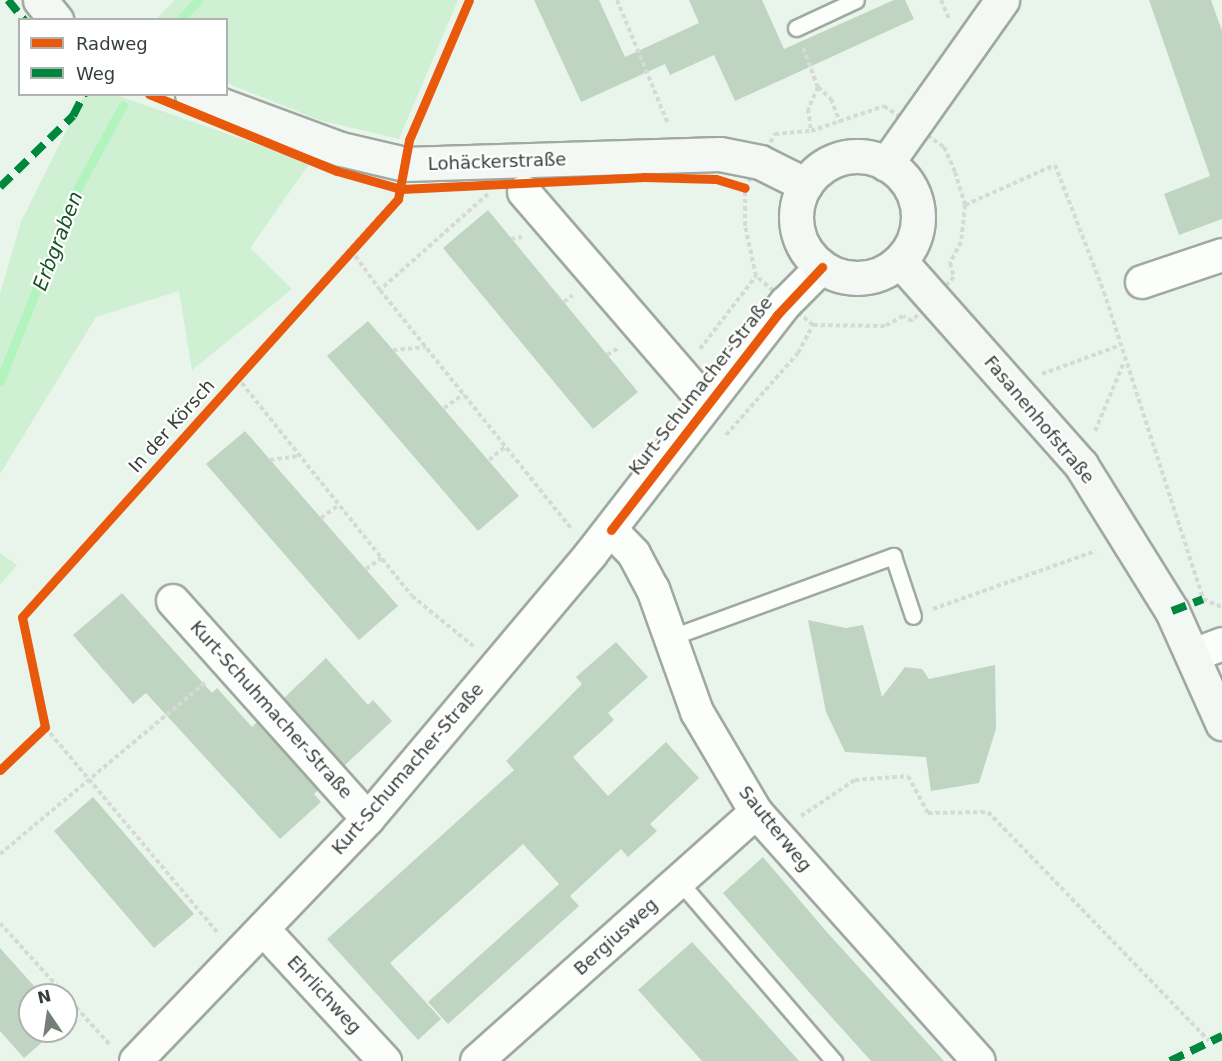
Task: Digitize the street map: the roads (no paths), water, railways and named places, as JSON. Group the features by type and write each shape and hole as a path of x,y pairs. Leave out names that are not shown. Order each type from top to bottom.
{"street":[{"path":"40,0 54,18"},
{"path":"886,164 1002,0"},
{"name":"Lohäckerstraße","path":"197,96 342,149 405,164 680,152 760,162 806,185"},
{"path":"869,158 886,164 907,183 918,208 918,228 900,261 862,278 822,267 800,238 796,220 806,185 833,161 869,158"},
{"path":"512,188 678,377 706,403"},
{"path":"1142,282 1222,255"},
{"name":"Fasanenhofstraße","path":"900,261 1081,465 1208,650 1222,723"},
{"name":"Kurt-Schumacher-Straße","path":"126,1057 239,958 263,929 368,819 611,530 706,403 786,303 822,267"},
{"name":"Sautterweg","path":"611,530 633,554 653,589 697,712 765,823 979,1061"},
{"name":"Kurt-Schuhmacher-Straße","path":"173,601 230,662 368,819"},
{"name":"Bergiusweg","path":"477,1061 679,881 765,823"},
{"name":"Ehrlichweg","path":"263,929 385,1061"}],"lane":[{"path":"796,28 856,0"},
{"path":"669,638 893,556 913,616"},
{"path":"679,881 834,1061"}],"waterway":[{"name":"Erbgraben","path":"182,18 198,0"},
{"name":"Erbgraben","path":"0,381 74,195 123,105"}]}
